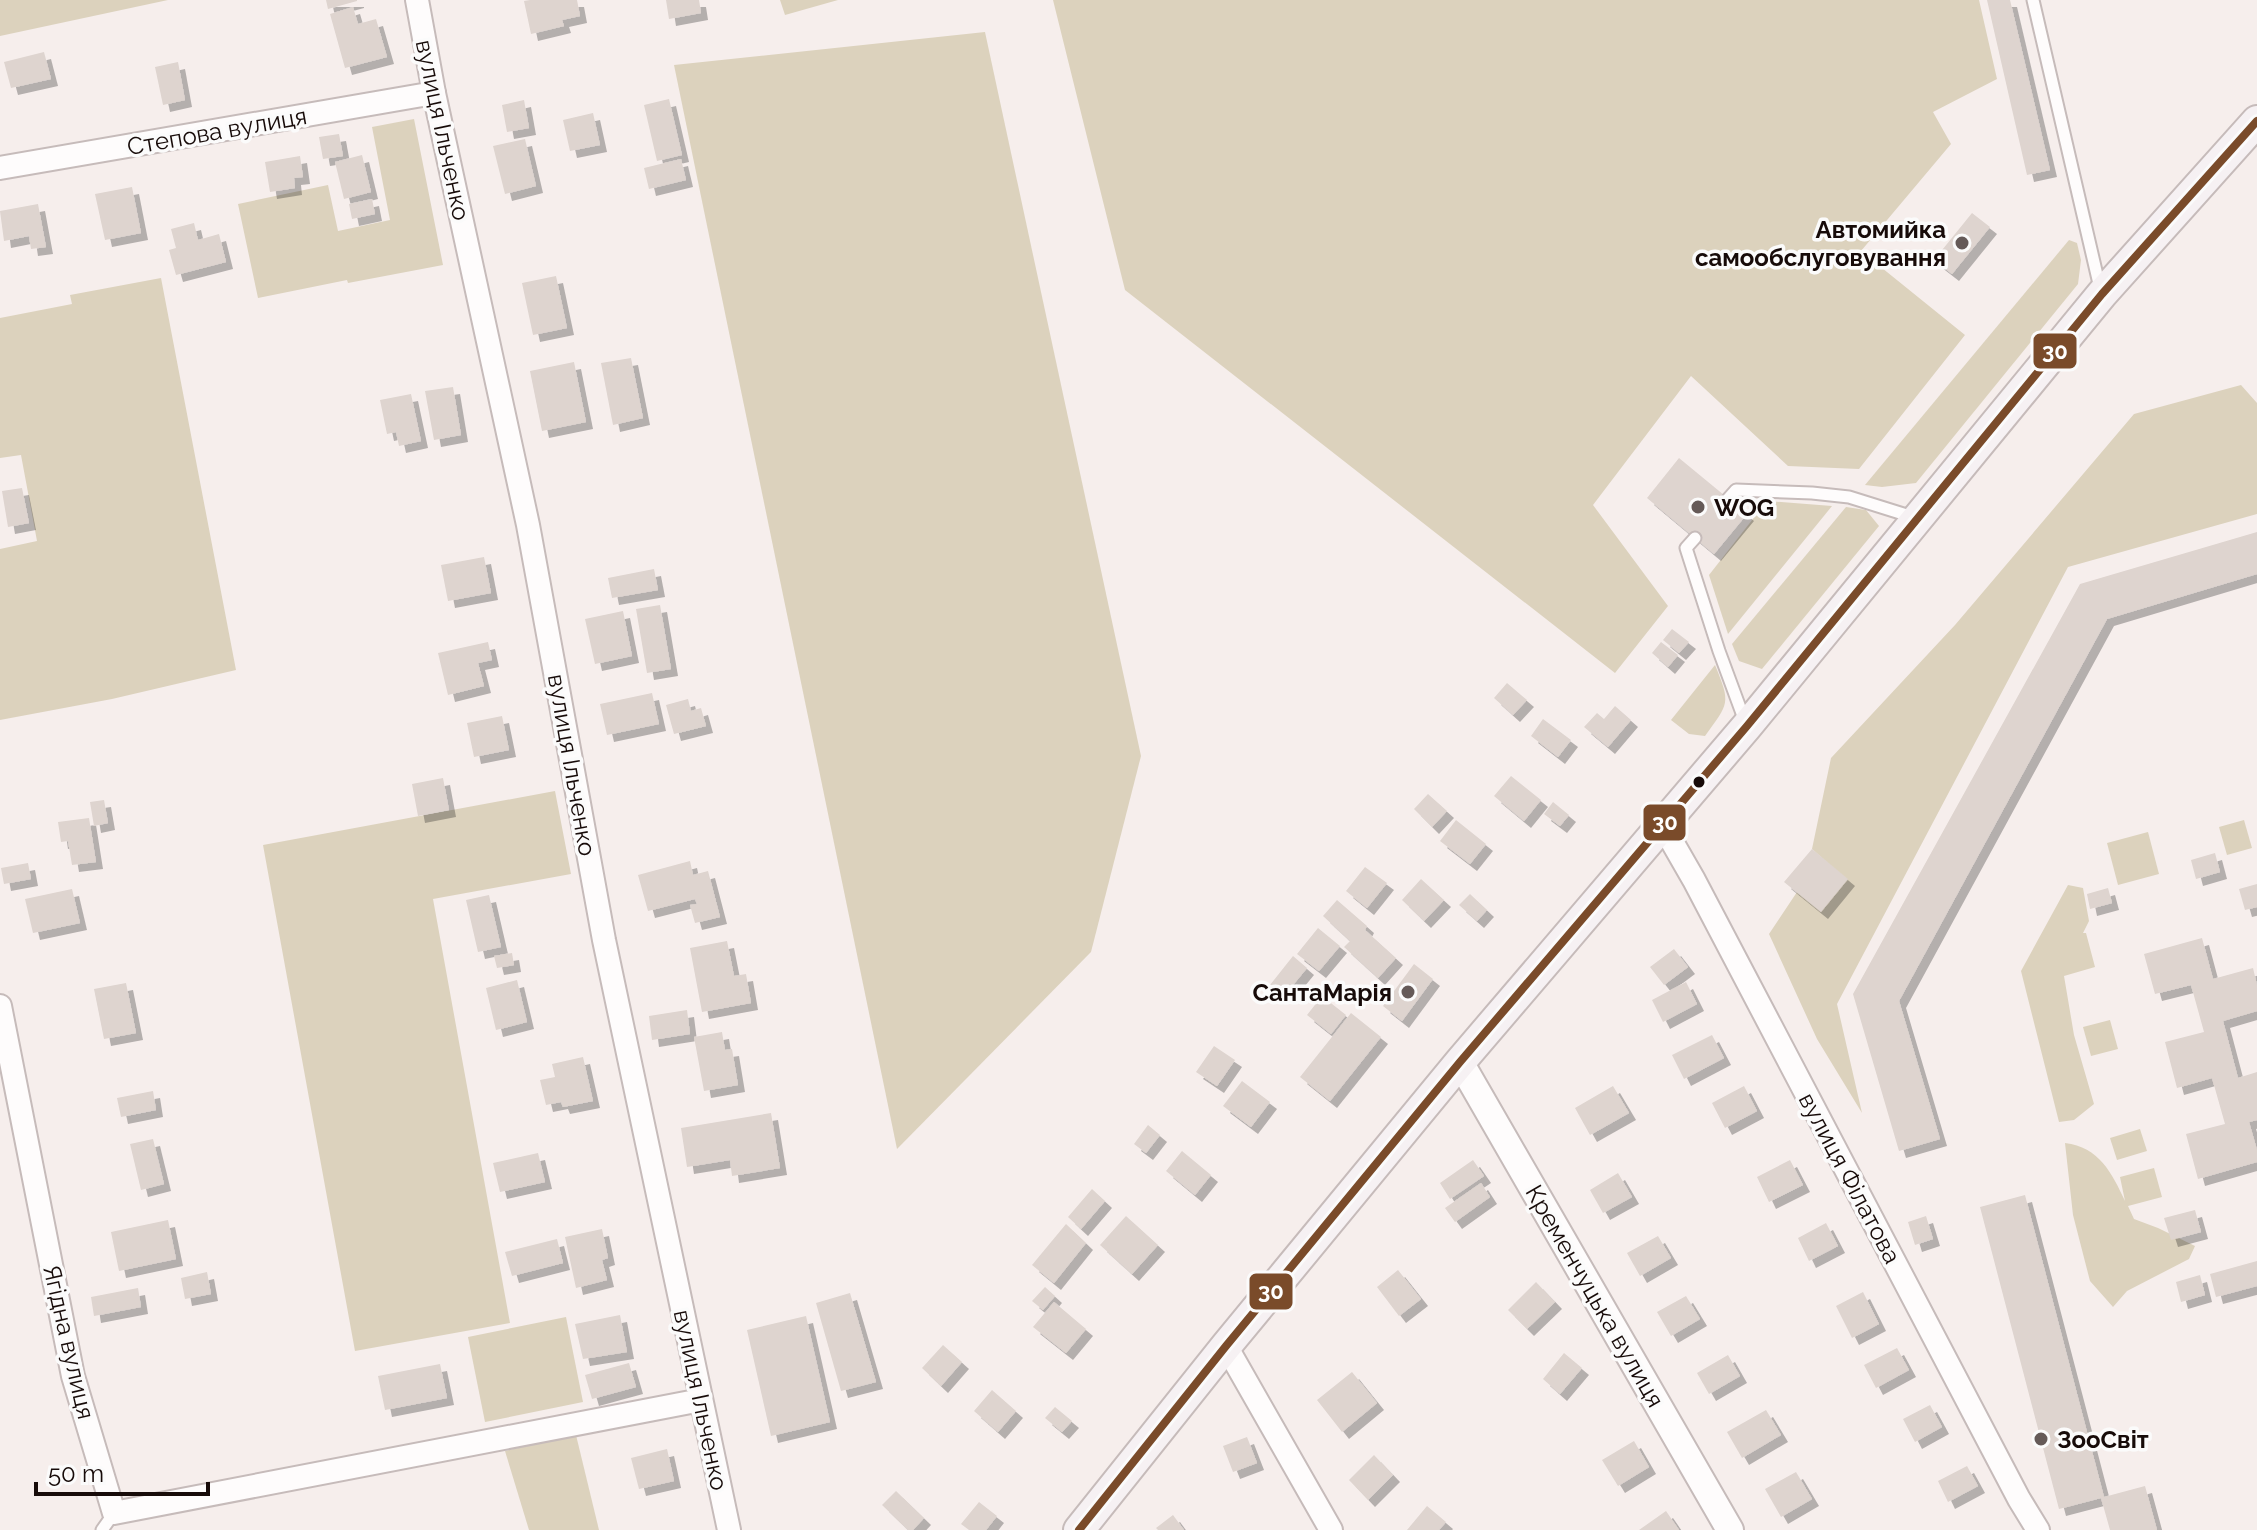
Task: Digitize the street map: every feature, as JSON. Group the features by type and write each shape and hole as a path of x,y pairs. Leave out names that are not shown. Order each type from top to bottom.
{"main road":[{"path":"1079,1530 1460,1062 1747,726 2102,294 2257,121"}],"street":[{"name":"вулиця Ільченко","path":"417,0 434,93 528,525 604,940 729,1530"},
{"name":"Степова вулиця","path":"0,168 434,93"},
{"name":"вулиця Філатова","path":"1663,826 2038,1530"},
{"name":"Ягідна вулиця","path":"0,1006 73,1376 108,1522 701,1400"},
{"name":"Кременчуцька вулиця","path":"1460,1062 1730,1530"},
{"path":"1226,1346 1331,1530"}],"lane":[{"path":"2033,0 2102,294"},
{"path":"1728,499 1736,490 1825,494 1849,497 1918,518"},
{"path":"1695,538 1686,548 1747,726"}],"shaded area":[{"path":"0,0 168,0 0,36"},
{"path":"780,0 838,0 785,15"},
{"path":"1053,0 1979,0 1997,79 1933,112 1951,144 1861,251 1965,335 1859,469 1788,466 1691,376 1593,505 1668,606 1615,673 1125,290"},
{"path":"985,32 1141,756 1091,952 897,1149 674,65"},
{"path":"414,119 443,265 258,298 238,204 328,185 338,231 390,220 372,127"},
{"path":"2069,240 2077,243 2081,260 2078,284 1916,483 1882,487 1865,485"},
{"path":"161,278 236,670 112,699 0,720 0,549 37,541 21,455 0,458 0,318 72,304 70,295"},
{"path":"2241,385 2257,403 2257,514 2068,567 1837,1004 1862,1113 1817,1039 1769,934 1797,892 1847,880 1812,849 1831,758 1955,625 2134,414"},
{"path":"1767,501 1832,506 1728,634 1709,575"},
{"path":"1846,507 1866,510 1879,526 1762,669 1739,661 1732,644"},
{"path":"1715,665 1724,688 1723,709 1705,736 1689,734 1671,720"},
{"path":"555,791 571,874 433,899 510,1323 355,1351 263,845"},
{"path":"2244,820 2252,848 2227,855 2219,827"},
{"path":"2148,832 2159,874 2118,885 2107,843"},
{"path":"2068,885 2083,888 2089,921 2083,933 2086,933 2095,967 2064,976 2074,1035 2094,1104 2074,1120 2059,1122 2021,971"},
{"path":"2110,1020 2118,1049 2091,1056 2083,1027"},
{"path":"2140,1129 2147,1151 2117,1160 2110,1138"},
{"path":"2065,1143 2087,1150 2103,1163 2125,1201 2120,1177 2154,1168 2162,1197 2128,1206 2134,1219 2195,1246 2189,1259 2127,1291 2113,1307 2090,1281 2073,1215"},
{"path":"566,1317 583,1402 485,1422 468,1337"},
{"path":"576,1435 599,1530 529,1530 505,1451"}],"building":[{"path":"326,0 357,0 357,1 328,9"},
{"path":"577,0 580,16 562,20 564,26 531,34 524,1"},
{"path":"666,0 699,0 701,13 669,19"},
{"path":"1987,0 2010,0 2050,170 2027,175"},
{"path":"353,7 358,24 376,19 387,57 345,68 330,14"},
{"path":"44,52 51,79 11,88 4,62"},
{"path":"178,62 185,100 163,105 155,67"},
{"path":"669,99 682,155 657,161 644,105"},
{"path":"524,100 529,128 507,132 502,105"},
{"path":"593,113 600,145 570,151 563,120"},
{"path":"339,134 343,156 323,159 319,137"},
{"path":"525,139 536,186 505,194 493,146"},
{"path":"362,155 371,192 344,199 335,162"},
{"path":"300,156 303,177 294,178 295,188 270,192 265,162"},
{"path":"681,159 686,180 649,189 644,168"},
{"path":"132,187 141,233 105,240 95,194"},
{"path":"372,199 375,214 352,219 349,204"},
{"path":"38,204 46,247 31,249 29,236 4,241 0,211"},
{"name":"Автомийка самообслуговування","path":"1972,213 1990,227 1952,274 1934,260"},
{"path":"194,223 198,240 219,234 226,262 176,275 169,250 176,248 171,229"},
{"path":"556,276 567,328 533,335 522,283"},
{"path":"631,358 643,418 613,425 601,363"},
{"path":"574,362 586,422 542,431 530,371"},
{"path":"453,387 461,435 434,440 425,391"},
{"path":"411,394 421,441 399,446 396,432 387,434 380,400"},
{"name":"WOG","path":"1679,458 1747,514 1714,554 1647,498"},
{"path":"22,488 29,523 8,527 2,491"},
{"path":"2257,532 2257,574 2107,619 1899,1001 1940,1139 1899,1151 1853,994 2080,584"},
{"path":"484,557 491,593 448,601 441,565"},
{"path":"654,569 658,590 612,598 608,578"},
{"path":"660,605 671,669 647,673 636,609"},
{"path":"623,611 632,656 595,664 585,619"},
{"path":"1672,629 1689,642 1679,653 1663,640"},
{"path":"488,642 492,660 478,663 484,686 448,695 438,653"},
{"path":"1661,642 1678,655 1668,667 1652,653"},
{"path":"1507,683 1527,700 1513,715 1494,698"},
{"path":"652,693 659,724 607,735 600,704"},
{"path":"688,699 691,711 701,708 706,726 674,734 666,705"},
{"path":"1615,706 1631,720 1608,747 1584,727 1597,713 1604,719"},
{"path":"502,716 509,750 474,757 467,723"},
{"path":"1543,719 1571,740 1558,757 1531,736"},
{"path":"1511,776 1541,800 1524,821 1494,796"},
{"path":"443,778 449,810 418,816 412,784"},
{"path":"1428,794 1447,811 1432,827 1414,809"},
{"path":"104,800 108,823 94,826 90,802"},
{"path":"1553,802 1569,815 1560,826 1544,814"},
{"path":"89,818 96,862 72,865 68,841 61,842 58,822"},
{"path":"1456,820 1486,844 1470,864 1440,841"},
{"path":"1812,849 1848,879 1821,912 1784,882"},
{"path":"2215,853 2220,872 2196,879 2191,860"},
{"path":"690,861 693,875 708,871 720,917 695,923 690,905 697,904 695,899 648,911 638,875"},
{"path":"28,863 31,879 4,884 1,868"},
{"path":"1365,867 1387,883 1367,908 1346,891"},
{"path":"1421,879 1444,900 1424,921 1402,900"},
{"path":"2257,884 2257,907 2245,910 2239,889"},
{"path":"2108,888 2112,903 2090,909 2087,894"},
{"path":"72,889 80,923 33,933 25,899"},
{"path":"1470,894 1487,910 1477,921 1459,905"},
{"path":"489,895 501,947 478,952 466,900"},
{"path":"1337,900 1367,926 1365,930 1396,958 1378,978 1344,947 1350,941 1323,916"},
{"path":"1318,928 1340,946 1319,971 1297,954"},
{"path":"2202,938 2213,979 2253,968 2257,985 2257,1011 2223,1021 2238,1078 2257,1072 2257,1120 2249,1122 2257,1162 2198,1179 2186,1134 2225,1124 2212,1078 2177,1088 2165,1042 2204,1032 2191,985 2155,994 2144,954"},
{"path":"727,941 734,976 746,974 751,1003 702,1012 690,948"},
{"path":"1674,949 1688,967 1664,985 1650,967"},
{"path":"512,953 514,965 497,968 494,956"},
{"path":"1293,956 1307,968 1284,996 1270,985"},
{"name":"СантаМарія","path":"1414,964 1433,979 1402,1021 1383,1006"},
{"path":"517,980 527,1022 496,1030 486,988"},
{"path":"1686,982 1697,1004 1663,1022 1652,1000"},
{"path":"126,983 136,1033 104,1039 94,989"},
{"path":"1322,996 1346,1015 1331,1034 1307,1015"},
{"path":"687,1010 690,1034 652,1040 649,1016"},
{"path":"1351,1013 1381,1037 1330,1101 1300,1077"},
{"path":"722,1032 725,1050 732,1049 738,1085 704,1091 694,1037"},
{"path":"1712,1035 1724,1058 1684,1079 1672,1055"},
{"path":"1214,1046 1235,1060 1217,1086 1196,1072"},
{"path":"583,1057 593,1101 563,1107 561,1102 546,1105 540,1080 555,1077 552,1064"},
{"path":"1242,1081 1270,1102 1251,1127 1223,1106"},
{"path":"1613,1086 1629,1113 1590,1135 1575,1108"},
{"path":"1744,1086 1757,1111 1725,1128 1712,1103"},
{"path":"153,1091 156,1110 121,1117 117,1098"},
{"path":"771,1113 780,1168 732,1176 730,1160 687,1167 681,1128"},
{"path":"1148,1125 1160,1135 1146,1153 1134,1144"},
{"path":"153,1139 164,1184 141,1190 130,1144"},
{"path":"1182,1151 1211,1175 1195,1195 1166,1171"},
{"path":"538,1153 545,1182 500,1192 493,1163"},
{"path":"1473,1160 1484,1176 1450,1199 1440,1183"},
{"path":"1790,1160 1803,1185 1769,1202 1757,1177"},
{"path":"1618,1173 1632,1197 1603,1213 1590,1190"},
{"path":"1481,1183 1490,1197 1455,1222 1445,1208"},
{"path":"1092,1189 1105,1201 1081,1229 1068,1217"},
{"path":"2025,1195 2104,1497 2145,1486 2157,1530 2110,1530 2101,1498 2059,1509 1980,1207"},
{"path":"2195,1210 2201,1232 2171,1240 2164,1218"},
{"path":"1126,1216 1158,1245 1132,1274 1100,1245"},
{"path":"1926,1216 1933,1239 1915,1245 1908,1222"},
{"path":"168,1220 176,1259 119,1271 111,1232"},
{"path":"1826,1223 1838,1246 1809,1261 1798,1238"},
{"path":"1066,1224 1086,1243 1054,1283 1032,1265"},
{"path":"602,1229 608,1258 602,1260 607,1280 576,1288 565,1237"},
{"path":"1658,1236 1671,1258 1640,1276 1627,1253"},
{"path":"557,1239 563,1263 512,1276 505,1252"},
{"path":"2257,1261 2257,1286 2216,1297 2210,1274"},
{"path":"1398,1270 1421,1299 1399,1316 1377,1287"},
{"path":"207,1272 211,1294 185,1299 181,1278"},
{"path":"2200,1275 2205,1295 2181,1302 2176,1282"},
{"path":"1536,1282 1555,1302 1527,1329 1508,1310"},
{"path":"1045,1287 1055,1296 1043,1310 1032,1301"},
{"path":"138,1288 141,1307 94,1316 91,1297"},
{"path":"1863,1292 1879,1324 1852,1338 1836,1306"},
{"path":"850,1293 876,1382 841,1391 816,1303"},
{"path":"1686,1296 1700,1319 1671,1336 1657,1312"},
{"path":"1054,1302 1086,1329 1066,1353 1033,1327"},
{"path":"620,1315 627,1352 583,1359 575,1324"},
{"path":"806,1316 830,1422 771,1436 747,1330"},
{"path":"943,1345 962,1362 941,1386 922,1368"},
{"path":"1897,1348 1909,1370 1876,1388 1864,1365"},
{"path":"1564,1353 1582,1368 1560,1394 1543,1379"},
{"path":"1728,1355 1740,1376 1709,1394 1697,1373"},
{"path":"629,1363 636,1387 592,1399 585,1375"},
{"path":"440,1364 447,1398 385,1410 378,1376"},
{"path":"1352,1372 1377,1403 1342,1432 1317,1400"},
{"path":"992,1390 1016,1411 998,1432 974,1411"},
{"path":"1930,1405 1942,1427 1915,1442 1903,1419"},
{"path":"1055,1407 1072,1421 1062,1432 1045,1418"},
{"path":"1766,1410 1781,1435 1742,1458 1727,1432"},
{"path":"1247,1437 1257,1463 1233,1472 1223,1446"},
{"path":"1634,1441 1649,1467 1618,1486 1602,1460"},
{"path":"667,1449 674,1481 639,1489 631,1458"},
{"path":"1374,1455 1393,1475 1368,1500 1349,1480"},
{"path":"1967,1466 1978,1486 1948,1502 1938,1481"},
{"path":"1796,1472 1812,1499 1781,1517 1765,1489"},
{"path":"896,1491 924,1518 913,1530 908,1530 882,1505"},
{"path":"979,1502 997,1516 986,1530 969,1530 961,1524"},
{"path":"1427,1506 1446,1522 1439,1530 1407,1530"},
{"path":"1666,1511 1679,1530 1639,1530"},
{"path":"1173,1515 1184,1530 1156,1528"}],"transit line":[{"name":"30","path":"1079,1530 1460,1062 1747,726 2102,294 2257,121"}],"place":[{"name":"Автомийка самообслуговування","path":"1962,243"},
{"name":"WOG","path":"1698,507"},
{"name":"СантаМарія","path":"1408,992"},
{"name":"ЗооСвiт","path":"2041,1439"}]}
